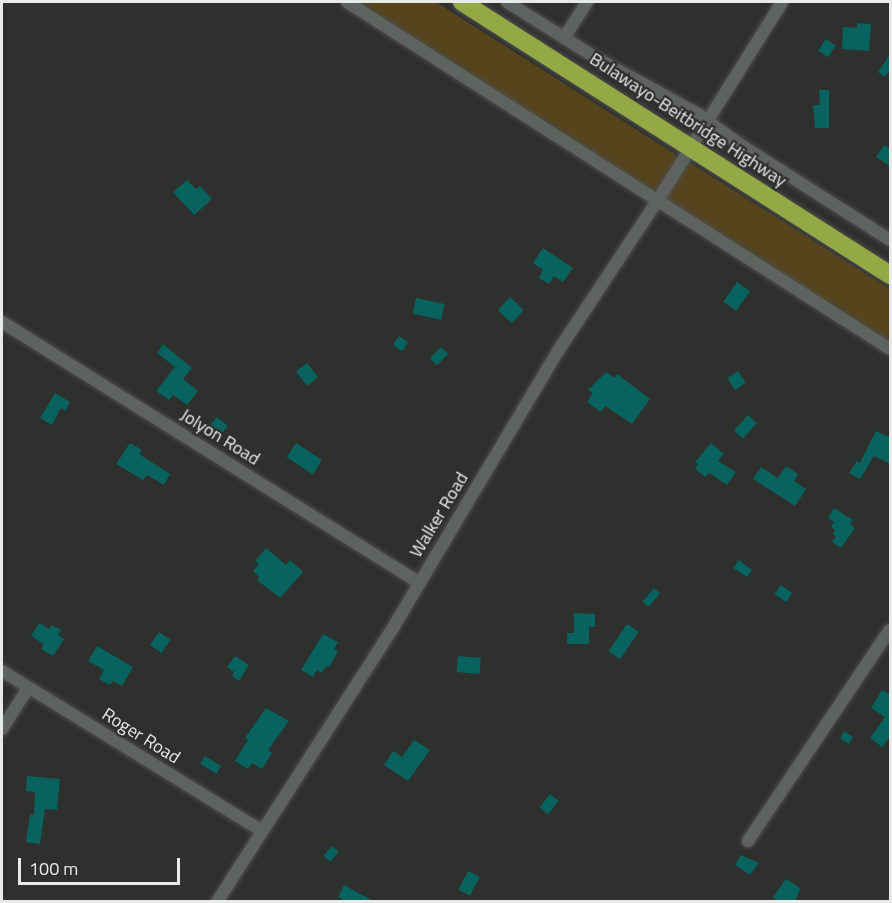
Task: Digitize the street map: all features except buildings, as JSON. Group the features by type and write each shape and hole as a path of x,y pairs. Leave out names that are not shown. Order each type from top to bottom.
{"highway":[{"name":"Bulawayo-Beitbridge Highway","path":"462,2 891,275"}],"street":[{"path":"347,2 891,349"},
{"path":"507,2 564,38 708,121 744,147 891,240"},
{"path":"564,38 587,2"},
{"name":"Walker Road","path":"217,902 420,583 558,351 658,200 782,2"},
{"name":"Jolyon Road","path":"2,322 420,583"},
{"path":"748,842 891,630"},
{"name":"Roger Road","path":"2,671 262,831"},
{"path":"2,729 28,688"}],"shaded area":[{"path":"352,2 436,2 675,154 678,162 657,196"},
{"path":"689,162 890,289 890,344 668,202 667,196"}]}
